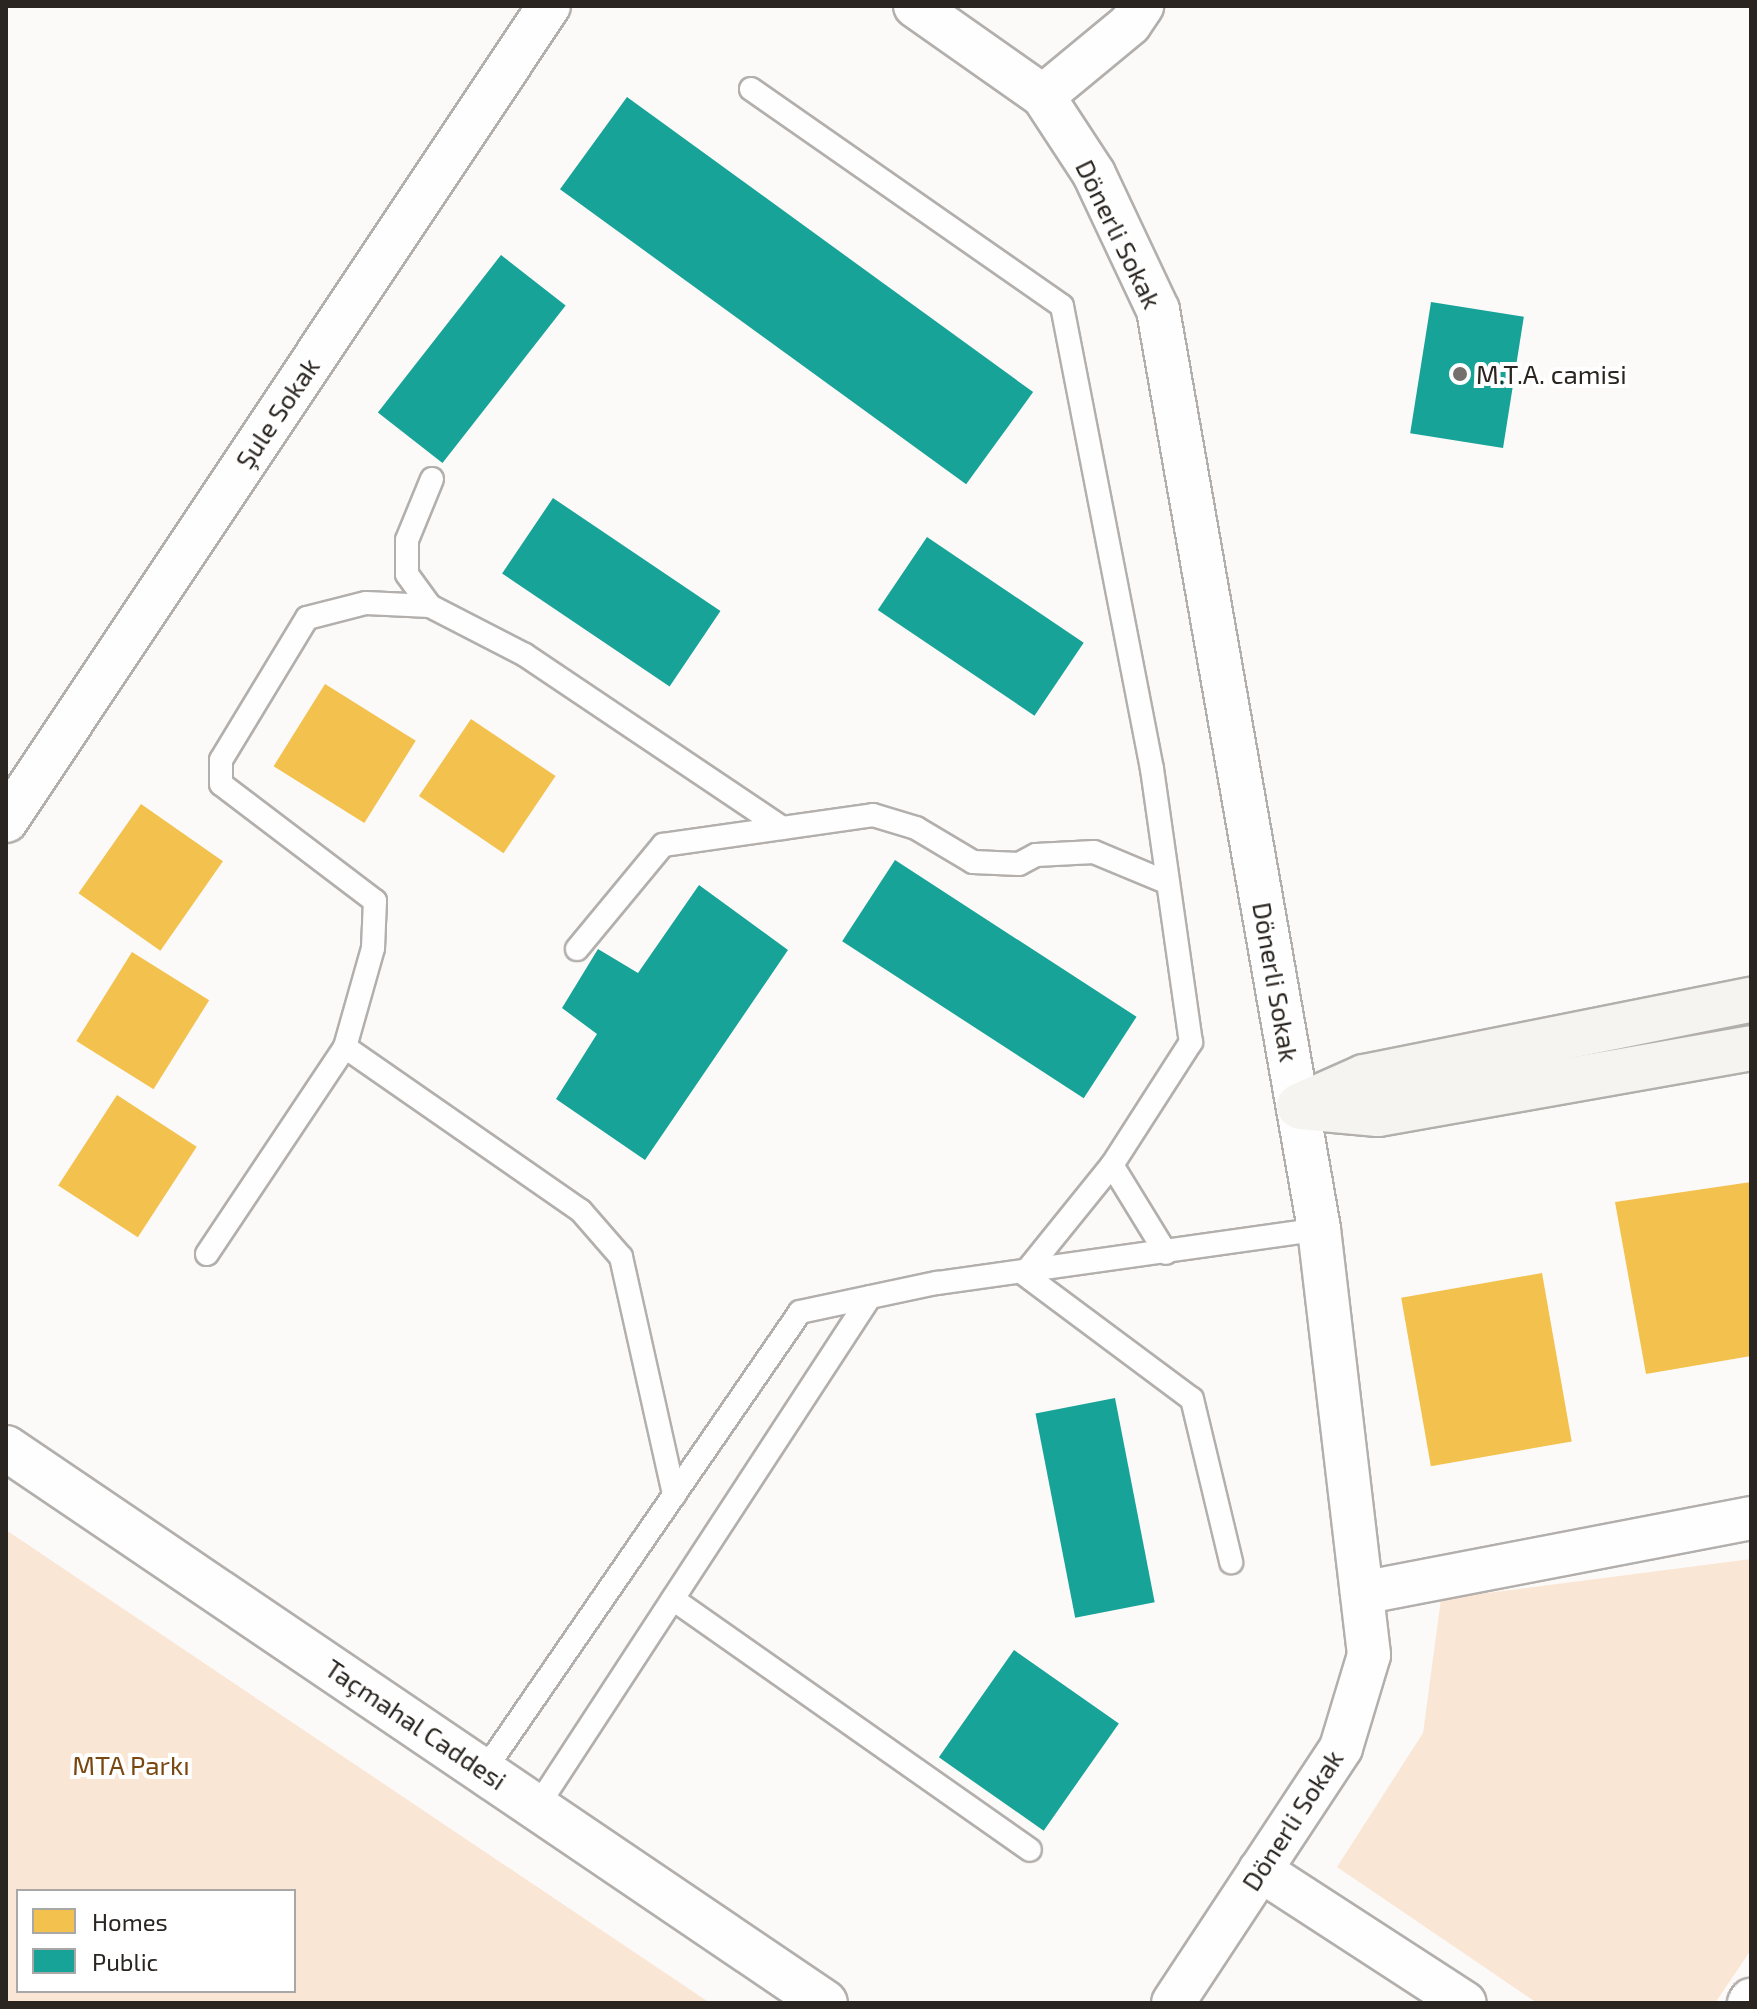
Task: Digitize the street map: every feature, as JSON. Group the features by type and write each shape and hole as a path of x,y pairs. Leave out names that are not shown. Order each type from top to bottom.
{"main road":[{"path":"1299,1106 1364,1077 1751,1000"},
{"path":"1299,1106 1378,1114 1751,1048"}],"street":[{"name":"Şule Sokak","path":"6,821 549,6"},
{"name":"Dönerli Sokak","path":"915,6 1043,96 1094,174 1158,310 1319,1229 1369,1655 1341,1748 1173,2003"},
{"path":"1043,96 1130,24 1142,6"},
{"name":"Taçmahal Caddesi","path":"6,1448 825,2003"},
{"path":"1362,1593 1751,1518"},
{"path":"1260,1870 1465,2003"}],"lane":[{"path":"751,89 1062,306 1152,769 1191,1042 1112,1165 1024,1274"},
{"path":"430,606 407,574 407,540 432,479"},
{"path":"207,1254 345,1047 373,948 375,901 221,784 221,760 307,618 366,603 430,606 525,655 782,828"},
{"path":"577,949 663,845 873,815 916,828 973,862 1019,864 1036,855 1094,852 1168,883"},
{"path":"345,1047 581,1211 621,1257 674,1495"},
{"path":"1112,1165 1166,1253"},
{"path":"484,1771 800,1312 870,1297 1319,1229"},
{"path":"1024,1274 1192,1399 1231,1562"},
{"path":"537,1807 870,1297"},
{"path":"673,1599 1030,1850"}],"green space":[{"name":"MTA Parkı","path":"6,1530 710,2003 6,2003"},
{"path":"1751,1559 1751,1950 1715,2003 1537,2003 1337,1867 1423,1733 1441,1599"}],"building: Homes":[{"path":"325,684 416,741 364,823 274,766"},
{"path":"471,719 556,776 504,853 419,796"},
{"path":"141,804 223,861 160,951 78,893"},
{"path":"132,952 209,1000 154,1089 76,1041"},
{"path":"117,1095 197,1147 138,1237 58,1186"},
{"path":"1751,1182 1751,1356 1646,1374 1615,1202"},
{"path":"1542,1273 1572,1441 1431,1466 1401,1298"}],"building: Public":[{"path":"627,97 1033,392 966,484 560,189"},
{"path":"501,255 566,305 442,463 378,413"},
{"name":"M.T.A. camisi","path":"1431,302 1524,317 1503,448 1410,433"},
{"path":"553,498 720,611 670,686 502,573"},
{"path":"927,537 1084,643 1034,716 878,610"},
{"path":"895,860 1137,1017 1084,1098 842,941"},
{"path":"699,885 788,950 645,1160 556,1099 597,1034 562,1008 598,949 638,973"},
{"path":"1115,1398 1155,1602 1075,1618 1035,1413"},
{"path":"1014,1650 1119,1723 1044,1831 939,1757"}],"place":[{"name":"M.T.A. camisi","path":"1460,374"}]}
